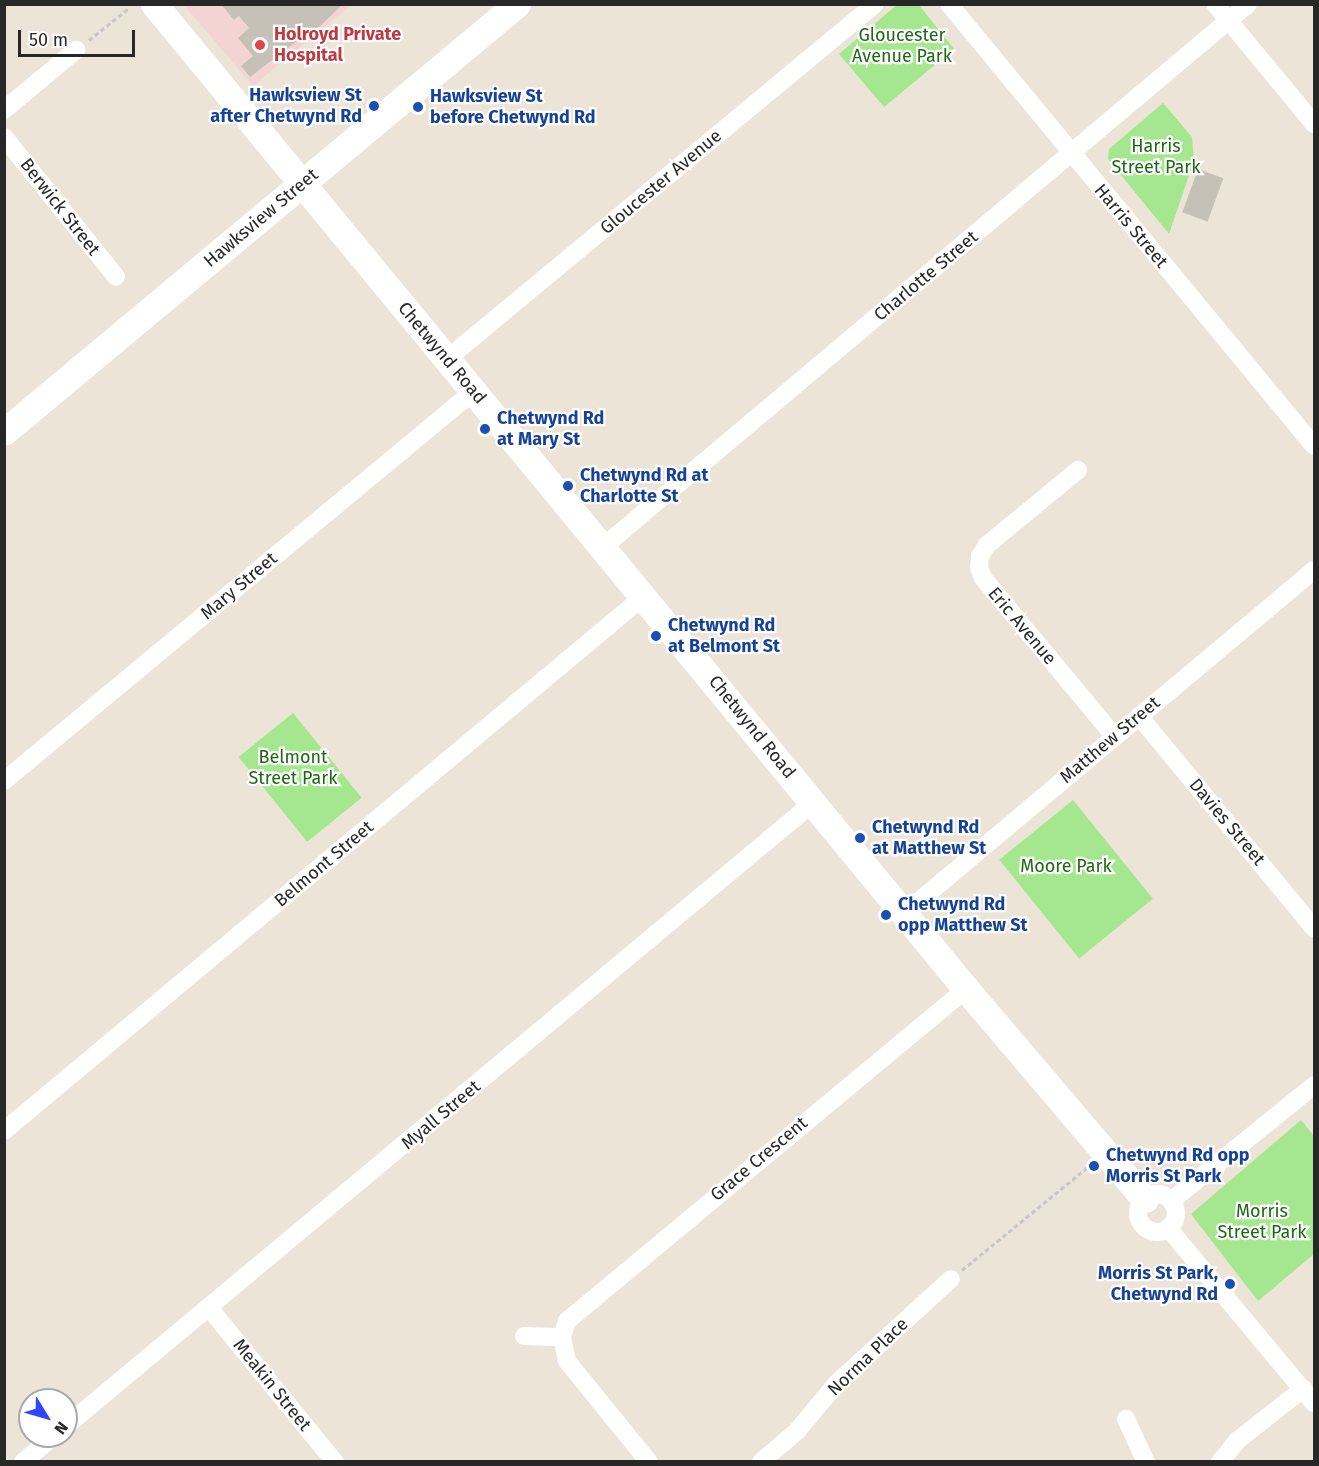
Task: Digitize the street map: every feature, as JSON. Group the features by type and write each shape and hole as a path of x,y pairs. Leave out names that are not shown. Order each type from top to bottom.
{"street":[{"name":"Hawksview Street","path":"4,432 518,4"},
{"name":"Gloucester Avenue","path":"447,359 875,4"},
{"name":"Harris Street","path":"949,4 1314,446"},
{"path":"1215,4 1314,124"},
{"name":"Charlotte Street","path":"603,547 1248,4"},
{"name":"Chetwynd Road","path":"141,6 302,184 906,912 966,989 1158,1200"},
{"path":"4,110 76,50"},
{"name":"Berwick Street","path":"4,137 116,277"},
{"name":"Mary Street","path":"4,781 474,391"},
{"name":"Eric Avenue","path":"1078,470 987,545 980,556 979,568 983,578 1114,736"},
{"name":"Matthew Street","path":"906,912 1314,570"},
{"name":"Belmont Street","path":"4,1131 644,596"},
{"name":"Davies Street","path":"1139,716 1314,928"},
{"name":"Myall Street","path":"78,1416 210,1309 814,802"},
{"name":"Grace Crescent","path":"562,1338 567,1321 578,1309 966,989"},
{"path":"1168,1228 1150,1231 1140,1222 1138,1210 1158,1200 1314,1085"},
{"path":"1158,1200 1175,1212 1168,1228"},
{"path":"1168,1228 1314,1403"},
{"name":"Norma Place","path":"761,1461 797,1431 837,1383 951,1280"},
{"name":"Meakin Street","path":"210,1309 334,1461"},
{"path":"524,1336 562,1338 567,1361 649,1461"},
{"path":"1220,1461 1238,1440 1303,1389"},
{"path":"1126,1419 1146,1461"},
{"path":"23,1461 39,1448"}],"path":[{"path":"76,50 141,6"},
{"path":"951,1280 1089,1167"}],"shaded area":[{"name":"Holroyd Private Hospital","path":"184,5 351,5 253,86"}],"green space":[{"name":"Gloucester Avenue Park","path":"898,4 919,5 954,49 884,107 839,54"},
{"name":"Harris Street Park","path":"1163,103 1192,137 1194,161 1169,234 1108,159 1109,149"},
{"name":"Belmont Street Park","path":"293,713 362,798 307,842 239,757"},
{"name":"Moore Park","path":"1073,800 1153,899 1079,958 999,860"},
{"name":"Morris Street Park","path":"1301,1120 1314,1136 1314,1254 1258,1301 1191,1214"}],"building":[{"name":"Holroyd Private Hospital","path":"221,4 343,4 312,34 310,31 250,77 241,66 253,56 238,38 249,28 239,16 234,20"},
{"path":"1198,169 1223,178 1208,221 1182,212"}],"place":[{"name":"Holroyd Private Hospital","path":"260,45"},
{"name":"Hawksview St after Chetwynd Rd","path":"374,106"},
{"name":"Hawksview St before Chetwynd Rd","path":"418,107"},
{"name":"Chetwynd Rd at Mary St","path":"485,429"},
{"name":"Chetwynd Rd at Charlotte St","path":"568,486"},
{"name":"Chetwynd Rd at Belmont St","path":"656,636"},
{"name":"Chetwynd Rd at Matthew St","path":"860,838"},
{"name":"Chetwynd Rd opp Matthew St","path":"886,915"},
{"name":"Chetwynd Rd opp Morris St Park","path":"1094,1166"},
{"name":"Morris St Park, Chetwynd Rd","path":"1230,1284"}]}
